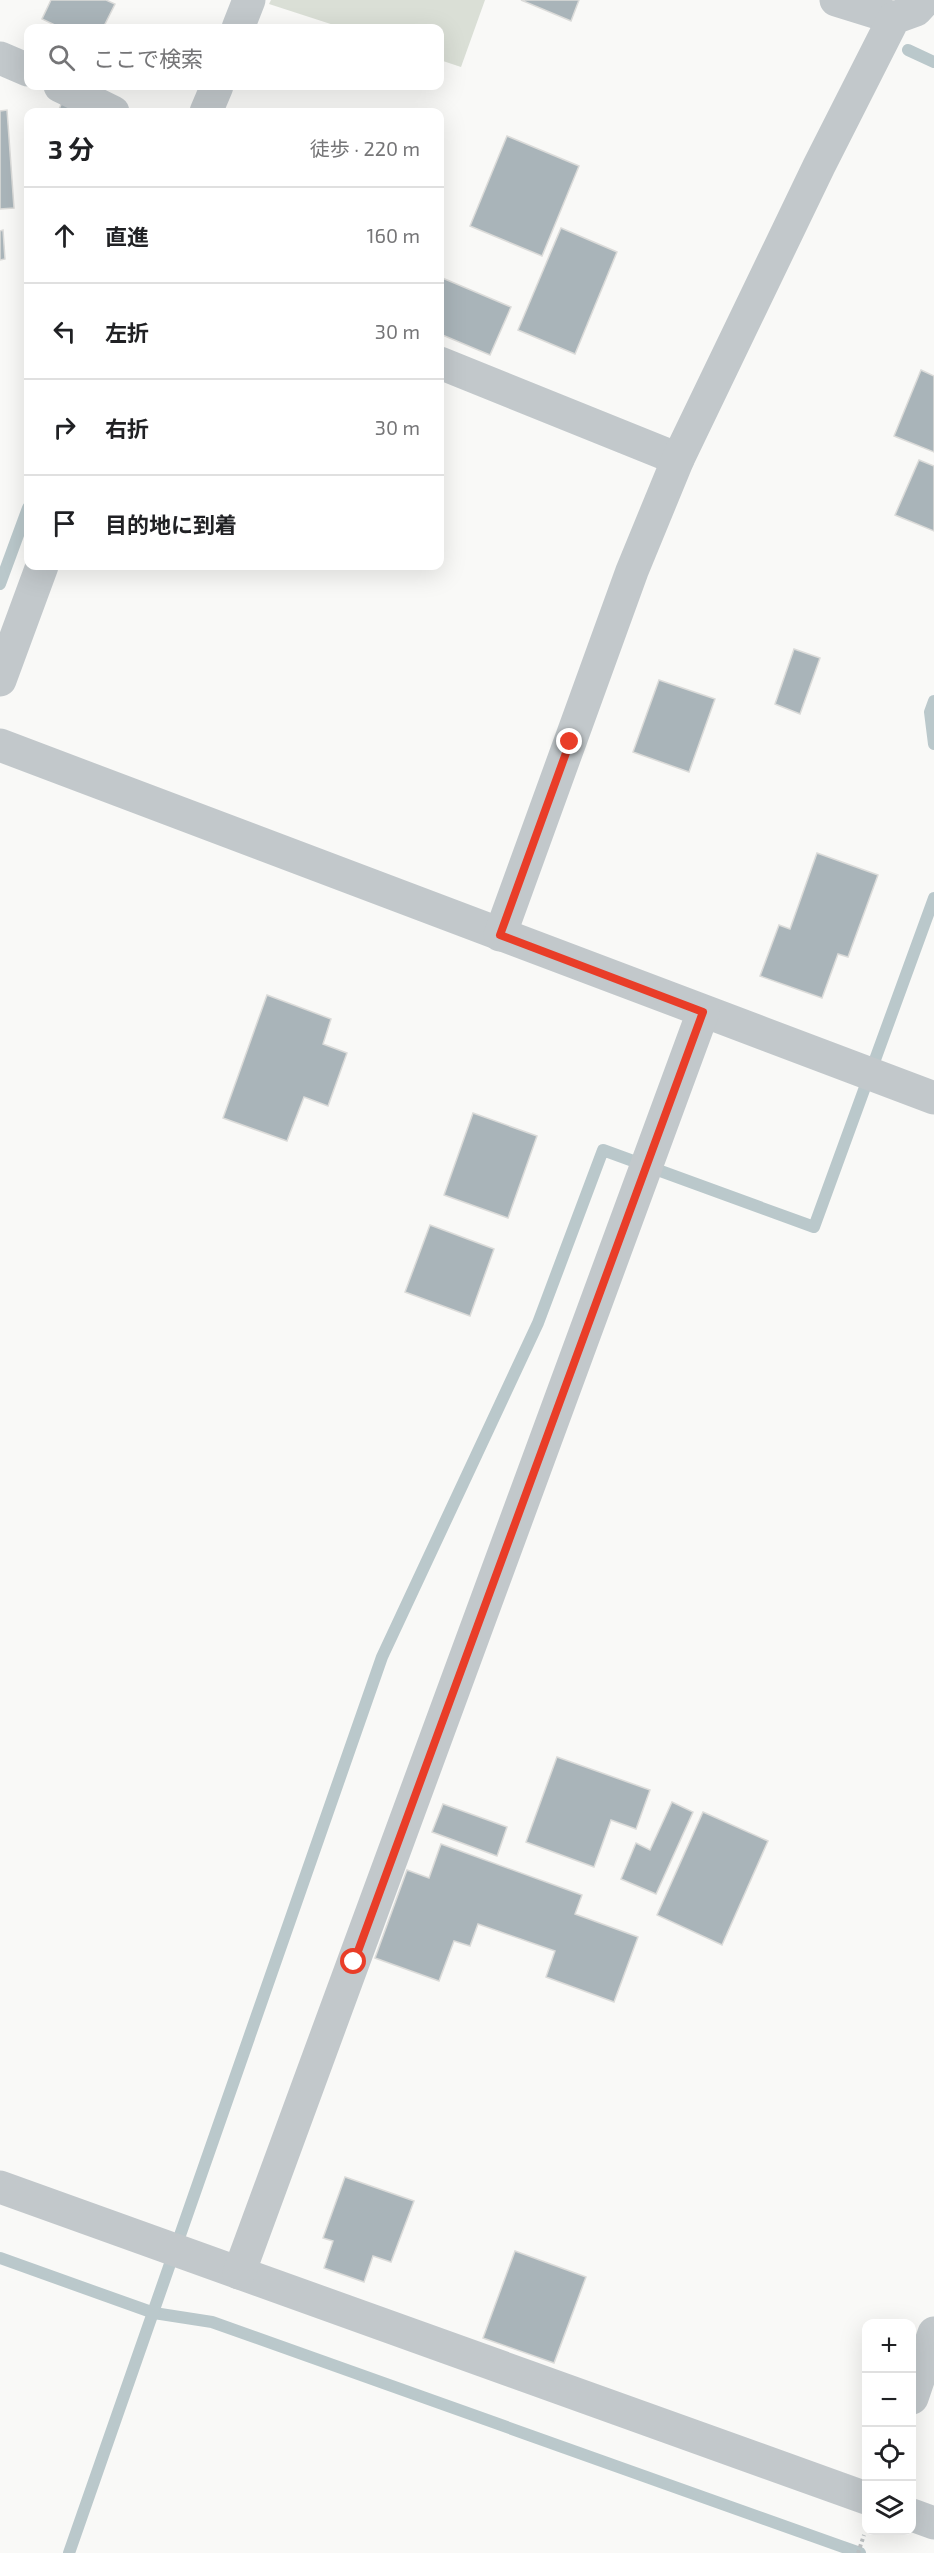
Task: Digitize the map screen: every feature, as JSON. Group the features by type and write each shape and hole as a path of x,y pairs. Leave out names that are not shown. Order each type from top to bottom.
{"street":[{"path":"240,24 249,0"},
{"path":"836,0 894,18 916,10 925,0"},
{"path":"500,935 632,571 678,459 814,177 894,18"},
{"path":"0,58 24,68"},
{"path":"68,90 105,108"},
{"path":"208,108 215,90"},
{"path":"444,365 678,459"},
{"path":"0,680 41,570"},
{"path":"0,745 934,1098"},
{"path":"239,2273 703,1012"},
{"path":"0,2187 862,2496"},
{"path":"916,2386 934,2333"},
{"path":"916,2516 934,2523"}],"path":[{"path":"858,2553 865,2535"}],"shaded area":[{"path":"271,0 485,0 461,67 444,61 444,24 331,24 269,4"}],"building":[{"path":"51,0 106,0 115,4 105,24 53,24 42,19"},
{"path":"521,0 579,0 571,21"},
{"path":"62,102 78,108 60,108"},
{"path":"7,110 14,208 0,209 0,111"},
{"path":"507,136 579,166 542,256 470,226"},
{"path":"561,228 617,252 575,354 518,330"},
{"path":"3,230 5,259 0,260 0,231"},
{"path":"444,279 511,307 490,355 444,336"},
{"path":"921,370 934,376 934,452 894,436"},
{"path":"919,460 934,466 934,531 895,515"},
{"path":"794,649 820,658 800,714 775,704"},
{"path":"659,680 715,699 689,772 633,752"},
{"path":"817,853 878,875 848,957 838,954 822,998 760,976 779,925 790,929"},
{"path":"267,995 331,1019 323,1044 347,1053 328,1106 304,1097 287,1141 223,1118"},
{"path":"473,1113 537,1136 508,1218 444,1195"},
{"path":"430,1225 494,1249 470,1316 405,1292"},
{"path":"557,1757 650,1790 636,1829 611,1820 594,1867 526,1842"},
{"path":"672,1802 693,1812 656,1894 621,1879 636,1843 650,1850"},
{"path":"443,1804 507,1827 497,1856 432,1832"},
{"path":"703,1812 768,1841 722,1945 657,1915"},
{"path":"441,1844 582,1895 575,1914 638,1937 614,2002 546,1977 555,1951 478,1924 470,1946 454,1941 439,1981 375,1958 407,1870 429,1878"},
{"path":"345,2177 414,2201 391,2262 373,2256 364,2282 324,2268 333,2241 323,2238"},
{"path":"515,2251 586,2277 554,2363 483,2338"}],"waterway":[{"path":"908,50 934,62"},
{"path":"0,584 24,519"},
{"path":"934,701 930,712 934,744"},
{"path":"69,2553 382,1657 538,1323 603,1150 814,1227 934,898"},
{"path":"0,2258 154,2313 212,2322 860,2553"}],"route":[{"path":"354,1962 703,1012 500,935 570,742"}]}
